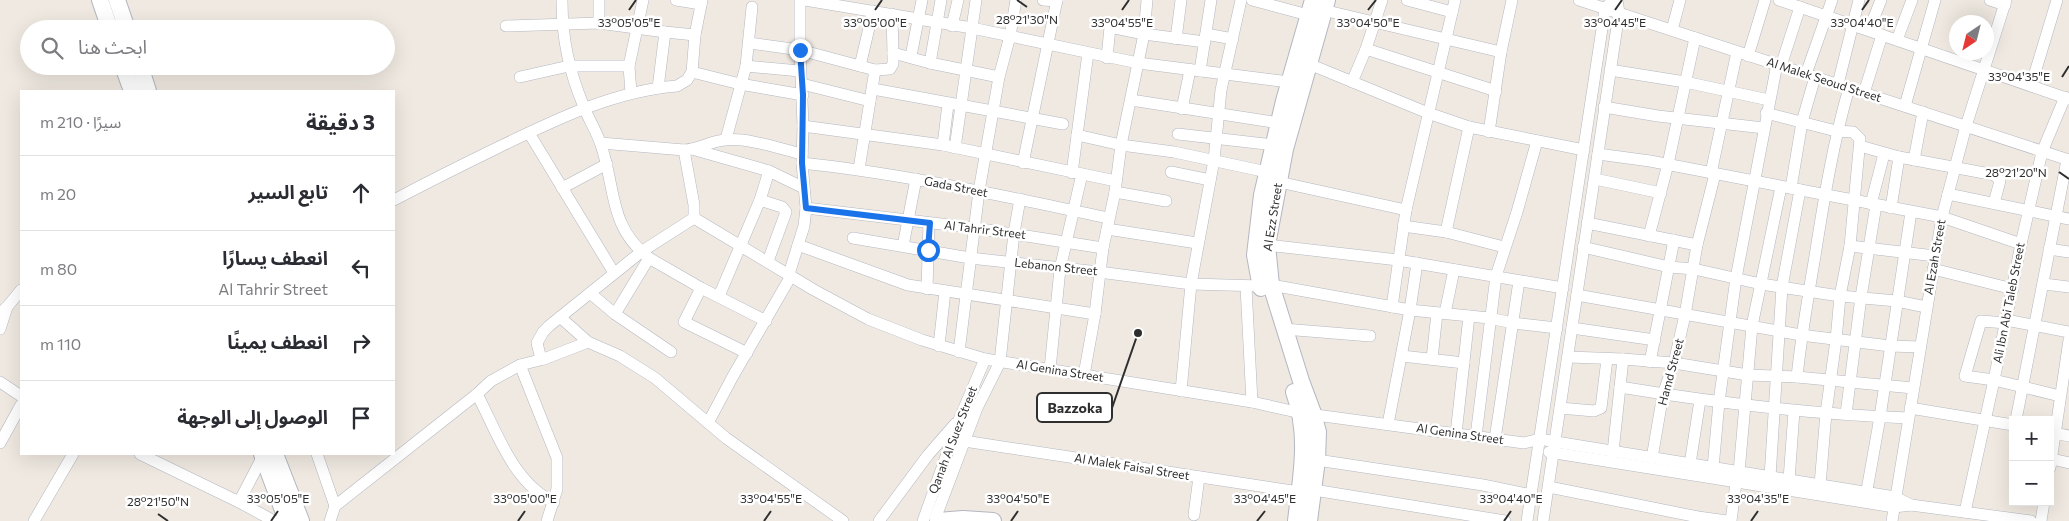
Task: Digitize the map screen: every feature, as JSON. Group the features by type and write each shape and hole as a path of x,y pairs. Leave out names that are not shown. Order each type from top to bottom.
{"main road":[{"path":"100,0 107,20"},
{"path":"117,0 124,20"},
{"name":"Al Ezz Street","path":"1296,521 1317,460 1318,435 1307,413 1259,286 1255,246 1273,177 1285,149 1309,64 1318,6"},
{"name":"Al Ezz Street","path":"1309,521 1304,445 1307,413 1284,329 1259,286 1266,245 1273,177 1274,145 1289,82 1318,6"},
{"path":"126,75 132,90"},
{"path":"143,75 148,90"},
{"path":"266,455 287,521"},
{"path":"267,455 301,521"},
{"path":"932,521 963,519 993,521"}],"street":[{"path":"562,0 562,24 569,66 584,109 607,164 618,219 645,255 701,288 766,321"},
{"path":"598,23 599,0"},
{"path":"631,93 629,66 643,0"},
{"path":"395,200 529,133 584,109 631,93 677,86 687,80 692,72 695,35 701,2 676,0"},
{"path":"708,423 790,275 804,226 806,208 802,159 800,0"},
{"path":"805,0 972,28 1107,58 1289,82"},
{"path":"911,56 922,0"},
{"path":"930,63 941,0"},
{"path":"952,26 958,0"},
{"path":"955,148 976,0"},
{"path":"959,352 979,190 987,155 999,77 1010,36 1016,0"},
{"path":"1022,163 1057,1 1042,0"},
{"path":"1084,374 1095,314 1103,248 1121,145 1144,34 1148,0"},
{"path":"1176,39 1182,0"},
{"path":"1182,109 1205,38 1211,0"},
{"path":"1181,391 1191,284 1214,160 1224,73 1241,0"},
{"path":"1252,0 1318,6 1446,40 1502,52"},
{"path":"1352,82 1366,49 1382,0"},
{"path":"1407,0 1452,12"},
{"path":"1392,307 1402,226 1455,0"},
{"path":"1489,132 1512,0"},
{"name":"Al Malek Seoud Street","path":"1579,0 1609,4 1619,13 2068,160"},
{"path":"1543,521 1619,13 1617,0"},
{"path":"1672,30 1680,0"},
{"name":"Hamd Street","path":"1652,458 1663,394 1674,363 1685,314 1721,123 1730,91 1764,0"},
{"path":"1770,477 1776,409 1778,331 1790,188 1810,75 1832,0"},
{"path":"1797,377 1801,335 1844,86 1852,24 1859,0"},
{"path":"1869,30 1881,0"},
{"path":"1897,40 1912,0"},
{"path":"1905,106 1935,0"},
{"path":"1990,0 2005,2"},
{"path":"2032,86 2057,0"},
{"path":"1786,1 2067,98"},
{"name":"Al Ezah Street","path":"1892,521 1942,217 1966,126 2005,2"},
{"path":"1527,521 1584,150 1609,4"},
{"path":"688,150 726,139 746,66 752,7"},
{"path":"1713,468 1719,402 1736,278 1756,181 1766,113 1779,65 1800,7"},
{"path":"860,66 873,10"},
{"path":"749,43 800,50 875,70 890,69 893,64 892,14"},
{"path":"506,26 598,23 695,35"},
{"path":"1107,58 1110,27 1176,39 1233,38"},
{"path":"658,88 665,32"},
{"path":"1864,93 1882,35"},
{"path":"1649,236 1668,164 1695,38"},
{"path":"1366,49 1496,90"},
{"path":"893,52 930,63 999,77"},
{"path":"1050,369 1060,268 1074,211 1077,174 1077,135 1088,54"},
{"path":"1309,64 1428,113 1469,127 1584,150"},
{"path":"520,77 569,66 629,66"},
{"path":"746,66 800,71"},
{"path":"859,169 875,70"},
{"path":"1610,70 1685,82 1769,100"},
{"path":"692,72 740,84 802,89 870,101"},
{"path":"873,89 1063,124"},
{"name":"Ali Ibn Abi Taleb Street","path":"1965,512 2042,152 2067,98"},
{"path":"1131,100 1279,123"},
{"path":"943,145 948,104"},
{"path":"1604,107 1764,128"},
{"path":"1914,160 1923,112"},
{"path":"1766,113 1836,131 1855,133 1859,137 1860,146 1853,200 1850,246 1840,296 1826,413 1820,486"},
{"path":"803,126 943,145 1077,174 1166,201"},
{"path":"1446,232 1469,127"},
{"path":"529,133 614,273"},
{"path":"1178,134 1274,145"},
{"path":"1077,135 1121,145 1174,152 1214,160 1273,177 1406,210"},
{"name":"Gada Street","path":"726,139 747,141 802,159 1020,199 1074,211 1108,223 1198,243"},
{"path":"1476,436 1489,318 1496,276 1537,141"},
{"path":"600,144 688,150 769,171 804,188"},
{"path":"1860,146 1884,154 1997,176 2000,183 1994,204"},
{"path":"544,359 539,351 538,339 543,332 614,273 645,255 694,218 688,150"},
{"path":"1598,154 1668,164 1942,217 2021,244"},
{"path":"1846,414 1860,297 1870,248 1874,204 1884,154"},
{"path":"1891,208 1899,157"},
{"path":"2017,416 2068,160"},
{"path":"562,188 607,164"},
{"path":"719,296 760,200 769,171"},
{"path":"1171,172 1210,180"},
{"path":"903,246 916,179"},
{"path":"1595,179 1661,193"},
{"path":"1549,487 1698,519 1729,521 1745,406 1752,326 1761,284 1790,188"},
{"path":"1948,194 2069,219"},
{"path":"1000,362 1014,233 1020,199"},
{"path":"760,200 782,207 786,212 768,261"},
{"name":"Al Tahrir Street","path":"806,208 1014,233 1103,248"},
{"path":"1865,498 1880,417 1911,212"},
{"name":"Al Genina Street","path":"694,218 868,319 939,346 985,359 1252,402 1307,413 1539,445 1865,498 2031,521"},
{"path":"927,289 930,223"},
{"path":"1587,223 1697,245"},
{"path":"1402,226 1446,232 1504,247"},
{"name":"Lebanon Street","path":"853,238 970,258 1191,284 1259,286 1410,310 1489,318 1557,328"},
{"path":"1650,362 1656,340 1674,240"},
{"path":"798,245 894,280 927,289 1056,306 1095,314"},
{"path":"1266,245 1398,260 1563,288"},
{"path":"1584,246 1668,267 1694,269 1761,284 1840,296 1897,301 1926,307"},
{"path":"1850,246 1935,256"},
{"path":"2049,248 2069,252"},
{"path":"616,314 645,255"},
{"path":"1388,424 1402,356 1417,263"},
{"path":"1933,269 2013,289"},
{"path":"1432,358 1441,313 1454,270"},
{"path":"1495,439 1519,282"},
{"path":"2044,284 2069,287"},
{"path":"1252,402 1259,286"},
{"path":"701,288 684,322 747,354"},
{"path":"0,329 4,310 20,291"},
{"path":"939,346 946,291"},
{"path":"590,293 616,314 672,352"},
{"path":"1577,295 1801,335 1890,346 1920,347"},
{"path":"1456,434 1468,316"},
{"path":"560,317 588,342 620,356 655,378 726,438 843,521"},
{"path":"2064,389 2022,387 1994,380 1965,376 1981,320 2006,321 2069,332"},
{"path":"1572,328 1656,340"},
{"path":"1284,329 1370,336"},
{"path":"2054,431 2063,414 2069,340"},
{"path":"330,521 335,506 491,381 520,365 544,359 588,342"},
{"path":"1402,356 1464,363"},
{"path":"1569,357 1674,363 1748,376 1797,377 1884,387 1913,388"},
{"name":"Qanah Al Suez Street","path":"932,521 959,420 985,359"},
{"path":"1560,408 1599,410 1602,406 1607,359"},
{"path":"1613,452 1623,359"},
{"name":"Qanah Al Suez Street","path":"932,521 977,408 1000,362"},
{"path":"520,365 557,458 558,479 554,502 547,521"},
{"path":"0,382 20,395"},
{"path":"1620,387 1700,400 1794,411 1880,417 1909,413 2009,424"},
{"path":"477,394 510,459 524,480 544,498 554,502"},
{"path":"1690,464 1700,400"},
{"path":"0,443 20,407"},
{"path":"1790,480 1794,411"},
{"path":"879,521 928,455 959,420"},
{"path":"2054,433 2069,436"},
{"name":"Al Malek Faisal Street","path":"964,442 1506,521"},
{"name":"Al Genina Street","path":"1555,448 1613,452 1690,464 1713,468 1734,477 1770,477 1790,480 1865,498"},
{"path":"34,521 72,455"},
{"path":"142,455 274,521"},
{"path":"239,502 265,455"},
{"path":"317,455 335,506"},
{"path":"1317,460 1532,494"},
{"path":"2054,463 2069,462"},
{"path":"1194,515 1199,477"},
{"path":"2041,521 2043,506"}],"place":[{"name":"Bazzoka","path":"1138,333"}],"route":[{"path":"800,50 803,95 802,163 806,208 930,223 928,250"}]}
